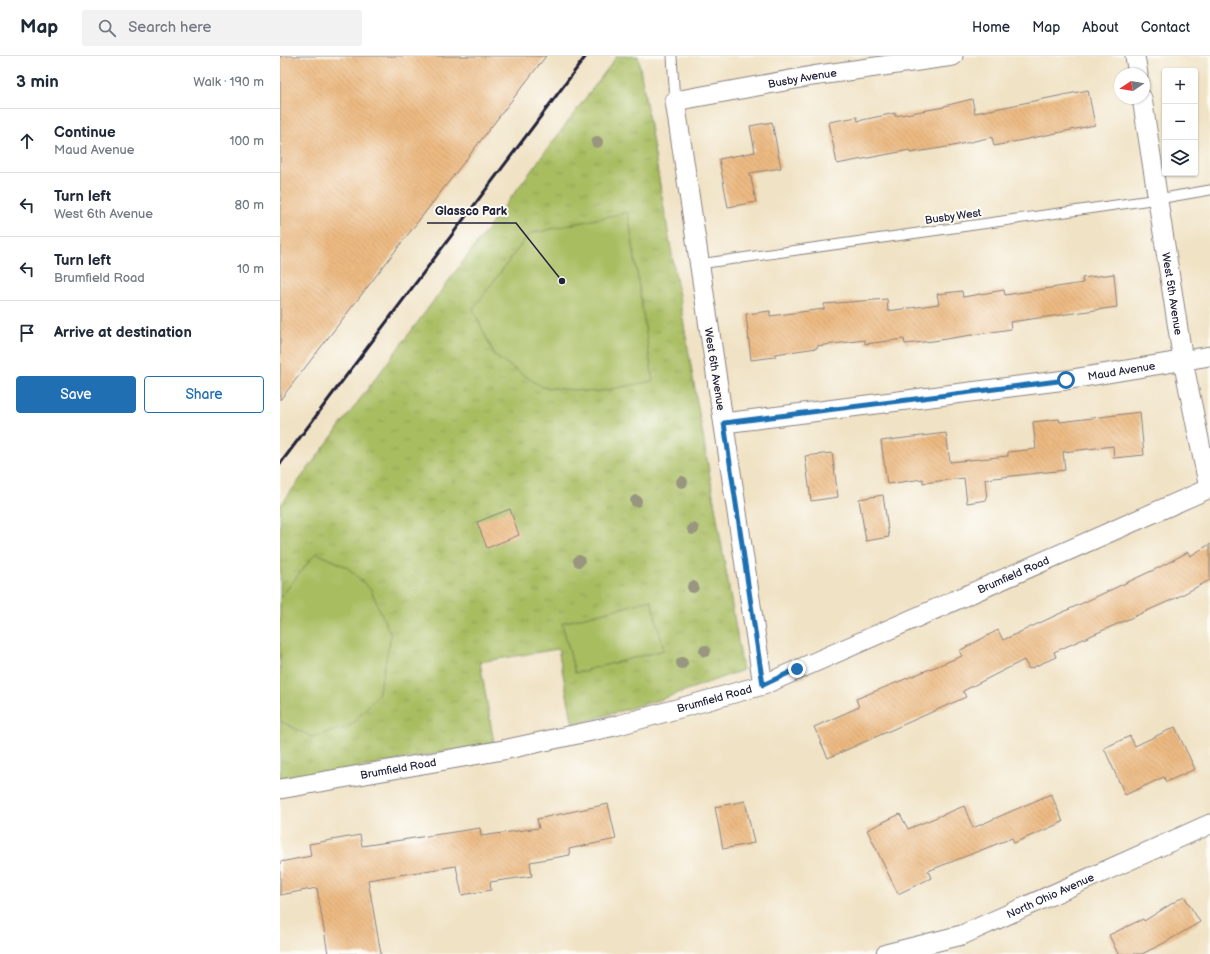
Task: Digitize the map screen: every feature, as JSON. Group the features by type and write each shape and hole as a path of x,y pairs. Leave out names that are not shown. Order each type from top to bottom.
{"street":[{"name":"Busby Avenue","path":"675,101 812,76 953,56"},
{"path":"1135,56 1137,68"},
{"name":"West 6th Avenue","path":"675,101 763,685"},
{"name":"West 5th Avenue","path":"1143,104 1184,361 1210,488"},
{"name":"Maud Avenue","path":"724,423 1066,380 1210,356"},
{"name":"Brumfield Road","path":"280,789 503,750 593,731 763,685 1210,488"},
{"name":"North Ohio Avenue","path":"886,954 962,935 1210,824"}],"lane":[{"path":"672,56 675,101"},
{"name":"Busby West","path":"699,264 1158,199 1210,190"}],"green space":[{"path":"617,56 638,56 743,670 662,699 573,725 558,649 480,662 494,743 280,782 280,506"},
{"path":"628,212 653,381 596,392 542,387 495,356 473,309 529,234"},
{"path":"316,553 347,567 371,590 391,636 378,695 349,727 312,737 280,721 280,598"},
{"path":"651,600 664,650 575,673 562,623"}],"building":[{"path":"280,56 546,56 280,400"},
{"path":"1088,90 1095,125 994,146 992,137 953,146 910,153 910,150 837,164 829,122 857,117 858,121 895,113 895,116 944,107 972,99 975,113"},
{"path":"772,122 781,168 750,173 756,202 728,207 719,159 755,152 750,126"},
{"path":"1114,274 1117,307 1010,322 1011,329 933,341 905,344 904,339 865,344 865,340 817,346 817,348 775,354 775,357 751,360 746,314 770,311 770,316 824,309 824,304 887,299 888,311 939,304 937,294 962,291 963,297 1004,290 1005,295 1083,283 1082,278"},
{"path":"1140,412 1144,455 1114,458 1113,446 1063,452 1065,470 985,479 987,500 967,503 964,478 923,483 923,479 887,484 881,441 946,433 950,462 1008,456 1008,452 1036,449 1033,422 1059,419 1060,422"},
{"path":"832,453 838,497 811,501 805,456"},
{"path":"883,495 889,537 866,541 859,499"},
{"path":"510,509 519,535 487,548 477,522"},
{"path":"1210,544 1210,580 1176,598 1054,652 1056,657 1029,669 1024,660 963,691 966,697 828,758 814,727 859,707 856,699 962,656 959,651 998,630 1003,640 1160,567 1188,552 1190,556"},
{"path":"1175,727 1195,769 1166,782 1164,777 1125,795 1104,748 1130,736 1135,746"},
{"path":"1051,794 1063,822 1014,843 1012,838 928,871 931,878 898,894 867,830 900,814 908,829 964,806 973,828"},
{"path":"745,801 754,843 723,849 715,807"},
{"path":"608,804 616,839 569,849 570,855 530,862 532,876 490,882 491,890 462,895 456,866 368,880 381,954 328,954 317,888 280,895 280,862 311,856 309,844 360,835 362,846 480,828 481,836 539,828 537,819"},
{"path":"1184,896 1200,922 1142,954 1118,954 1109,935 1143,919 1144,921"}],"railway":[{"path":"280,464 586,56"}],"place":[{"name":"Glassco Park","path":"562,281"}],"route":[{"path":"797,669 763,685 724,423 1066,380"}]}
